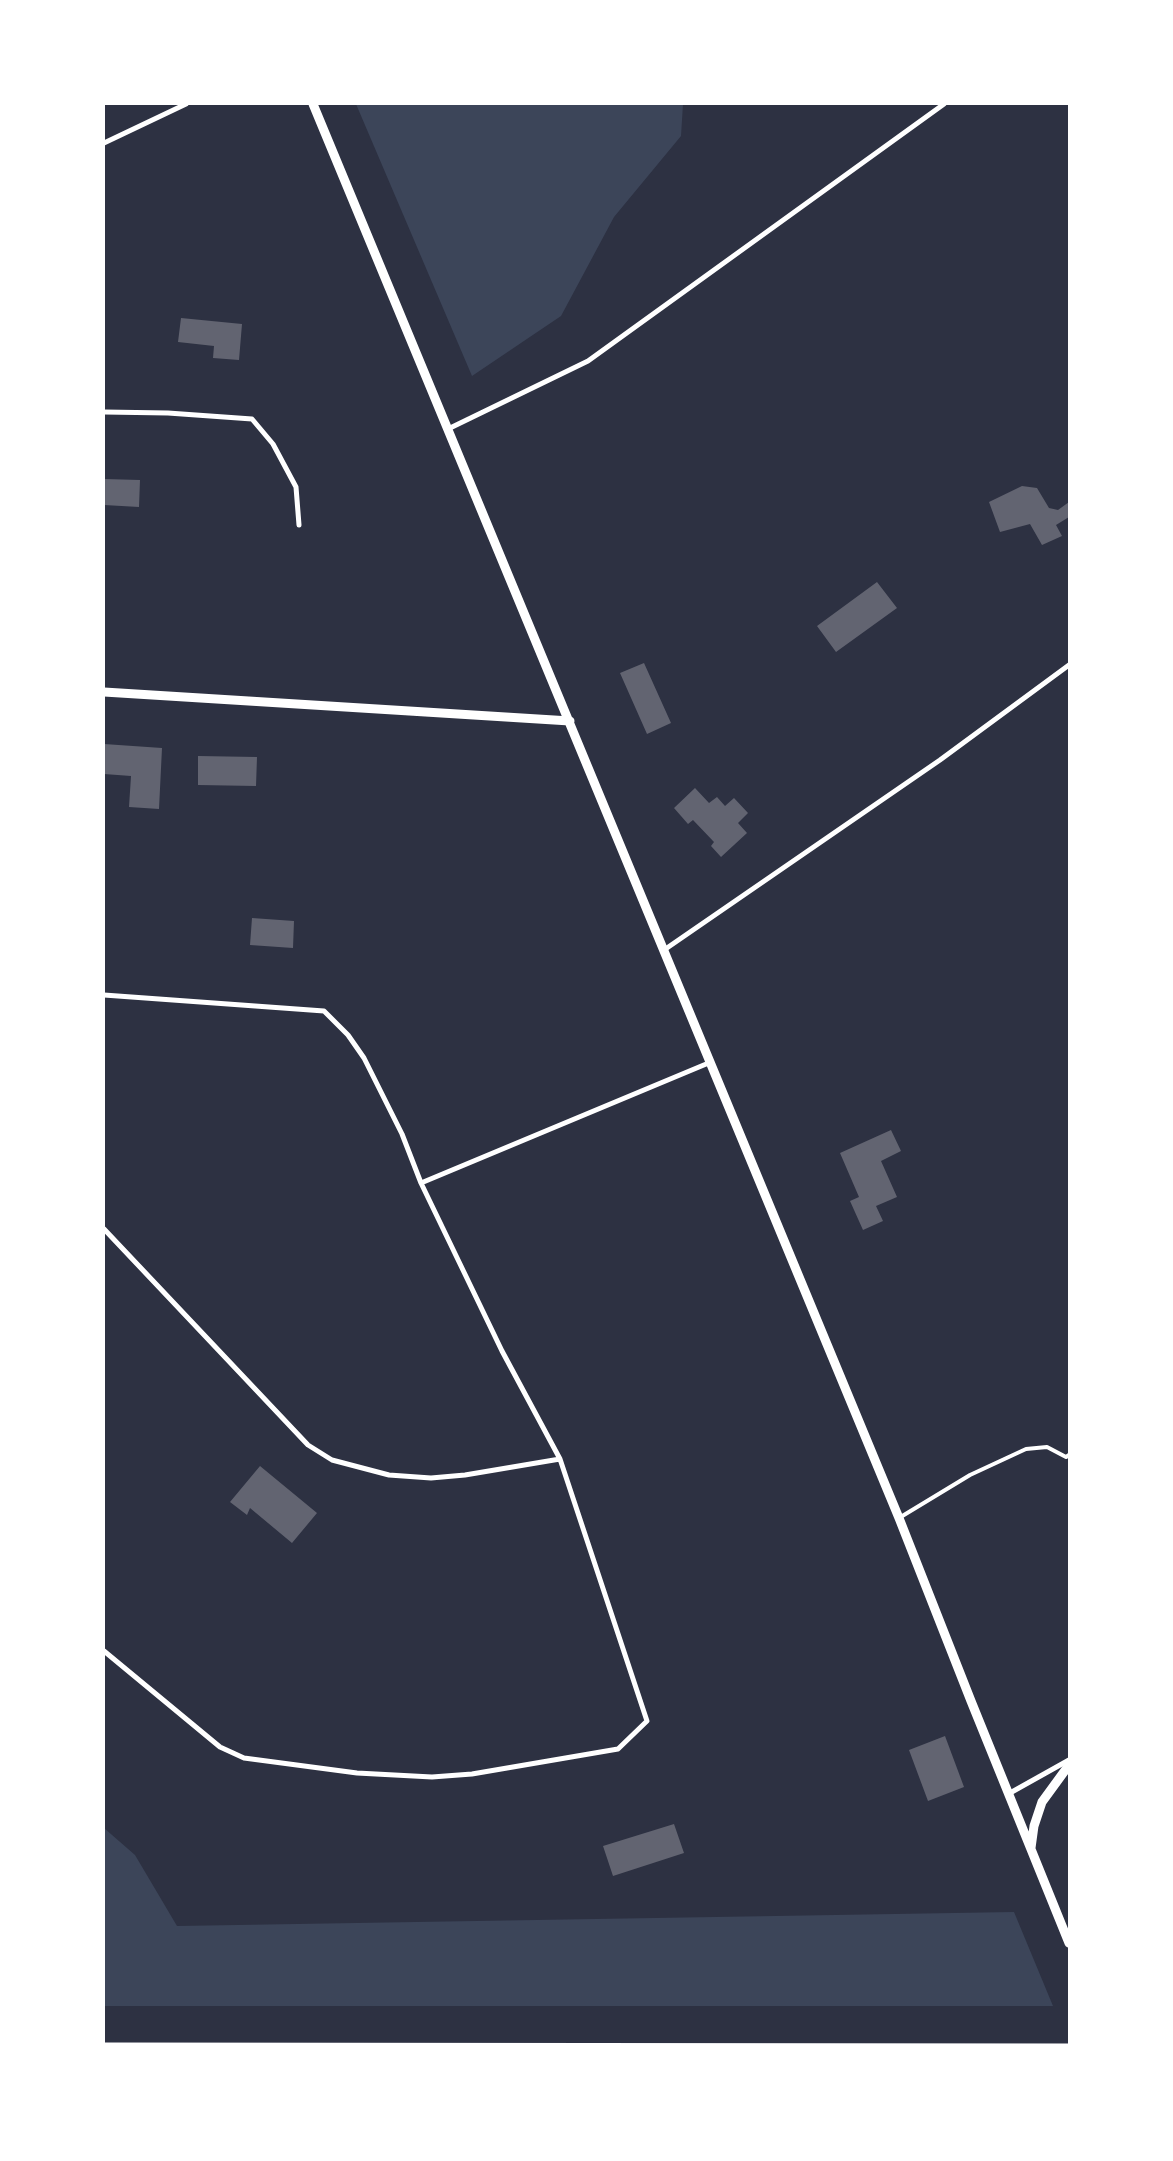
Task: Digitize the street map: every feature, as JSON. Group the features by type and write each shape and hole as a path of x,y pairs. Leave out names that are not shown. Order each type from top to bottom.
{"highway":[{"path":"104,2050 1069,2050"}],"street":[{"path":"104,144 186,104"},
{"path":"312,104 900,1518 967,1691 1069,1942"},
{"path":"448,429 588,361 944,104"},
{"path":"104,412 168,413 252,419 272,444 296,487 299,525"},
{"path":"664,950 940,760 1069,665"},
{"path":"104,692 570,721"},
{"path":"104,995 324,1011 348,1035 364,1058 402,1134 421,1183 502,1351 560,1459 647,1721 618,1749 472,1774 432,1776 357,1773 244,1758 220,1747 104,1651"},
{"path":"421,1183 711,1062"},
{"path":"104,1229 308,1445 332,1460 389,1475 431,1478 465,1475 560,1459"},
{"path":"1010,1793 1069,1760"},
{"path":"1031,1848 1034,1826 1042,1802 1069,1765"}],"lane":[{"path":"900,1518 970,1475 1026,1449 1047,1447 1066,1457 1069,1455"}],"shaded area":[{"path":"356,104 683,104 681,136 614,217 561,316 472,376"},
{"path":"104,1828 135,1855 177,1926 1014,1912 1053,2006 104,2006"}],"building":[{"path":"181,318 242,324 239,360 213,358 214,346 178,342"},
{"path":"104,479 140,480 139,507 104,505"},
{"path":"1022,486 1037,488 1049,508 1058,510 1069,502 1069,517 1056,525 1062,536 1042,545 1030,524 1000,532 989,502"},
{"path":"877,582 897,608 836,652 817,626"},
{"path":"644,663 671,723 647,734 620,673"},
{"path":"104,744 162,748 159,809 129,807 131,776 104,774"},
{"path":"198,756 257,757 256,786 198,785"},
{"path":"695,788 709,803 717,797 725,806 734,798 748,813 738,823 747,833 721,857 711,846 714,842 693,820 688,824 674,808"},
{"path":"252,918 294,921 293,948 250,945"},
{"path":"891,1130 901,1151 881,1161 897,1197 876,1206 883,1221 863,1230 850,1201 859,1197 840,1153"},
{"path":"260,1466 317,1513 292,1543 250,1508 247,1515 230,1502"},
{"path":"945,1736 964,1787 928,1801 909,1750"},
{"path":"674,1824 684,1853 613,1876 603,1846"}]}
